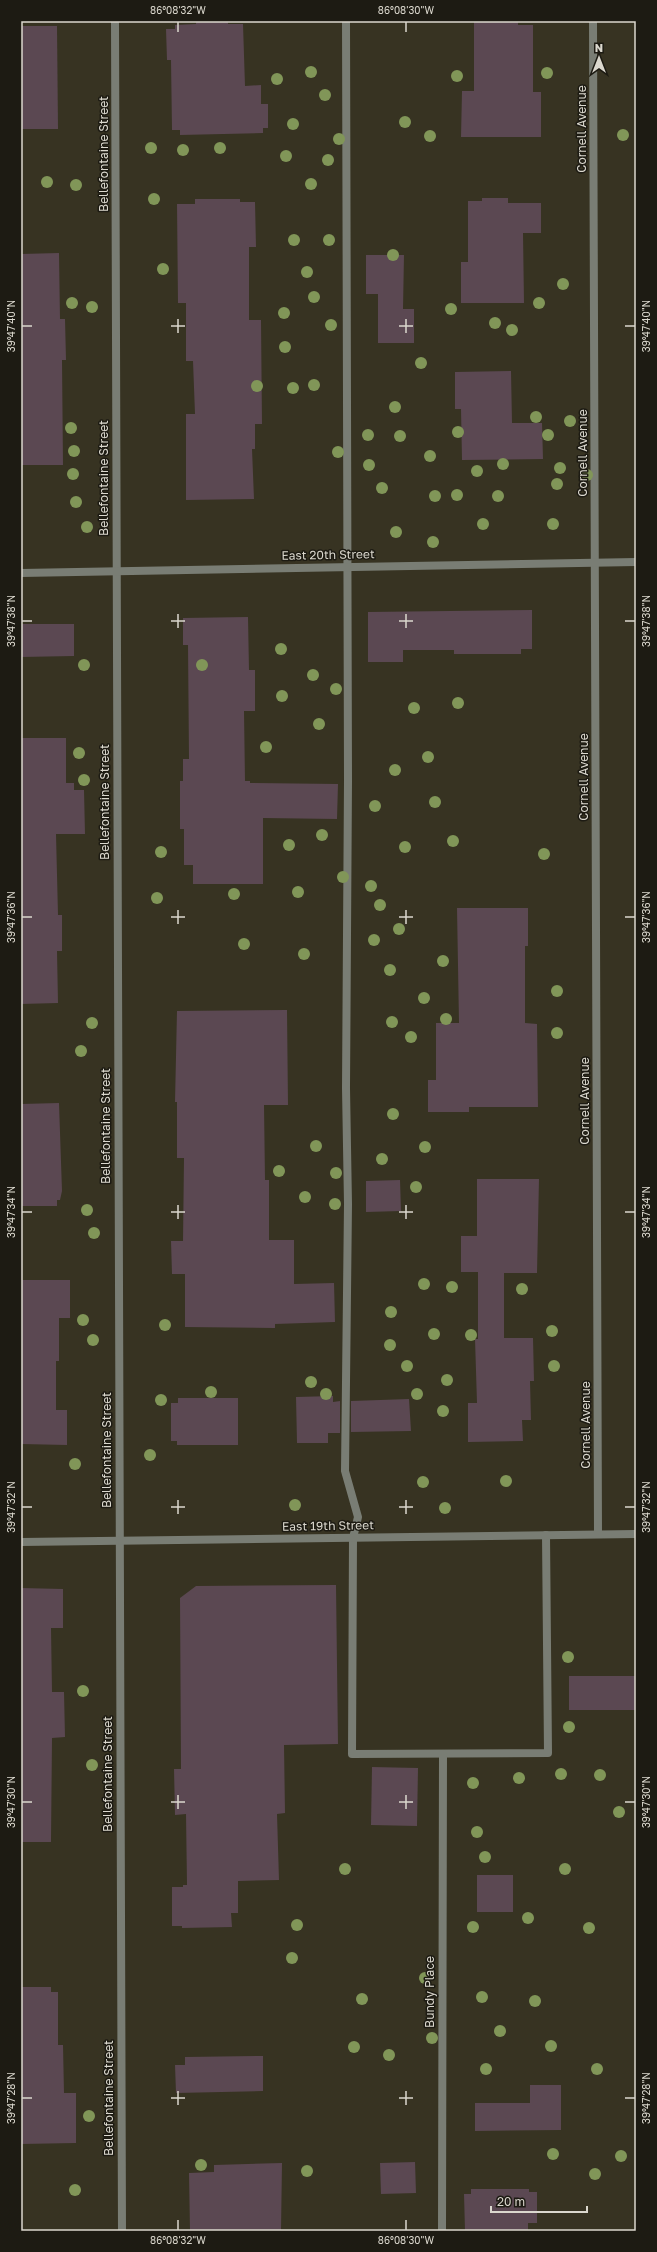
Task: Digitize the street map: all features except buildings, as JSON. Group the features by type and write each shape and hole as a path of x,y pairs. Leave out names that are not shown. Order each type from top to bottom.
{"street":[{"name":"Bellefontaine Street","path":"115,21 122,2231"},
{"path":"346,21 348,566 346,1088 348,1204 345,1471 358,1517 353,1538 352,1754 548,1753 546,1535"},
{"name":"Cornell Avenue","path":"593,21 598,1534"},
{"name":"East 20th Street","path":"21,573 636,562"},
{"name":"East 19th Street","path":"21,1542 636,1534"},
{"name":"Bundy Place","path":"442,2231 443,1754"}]}
